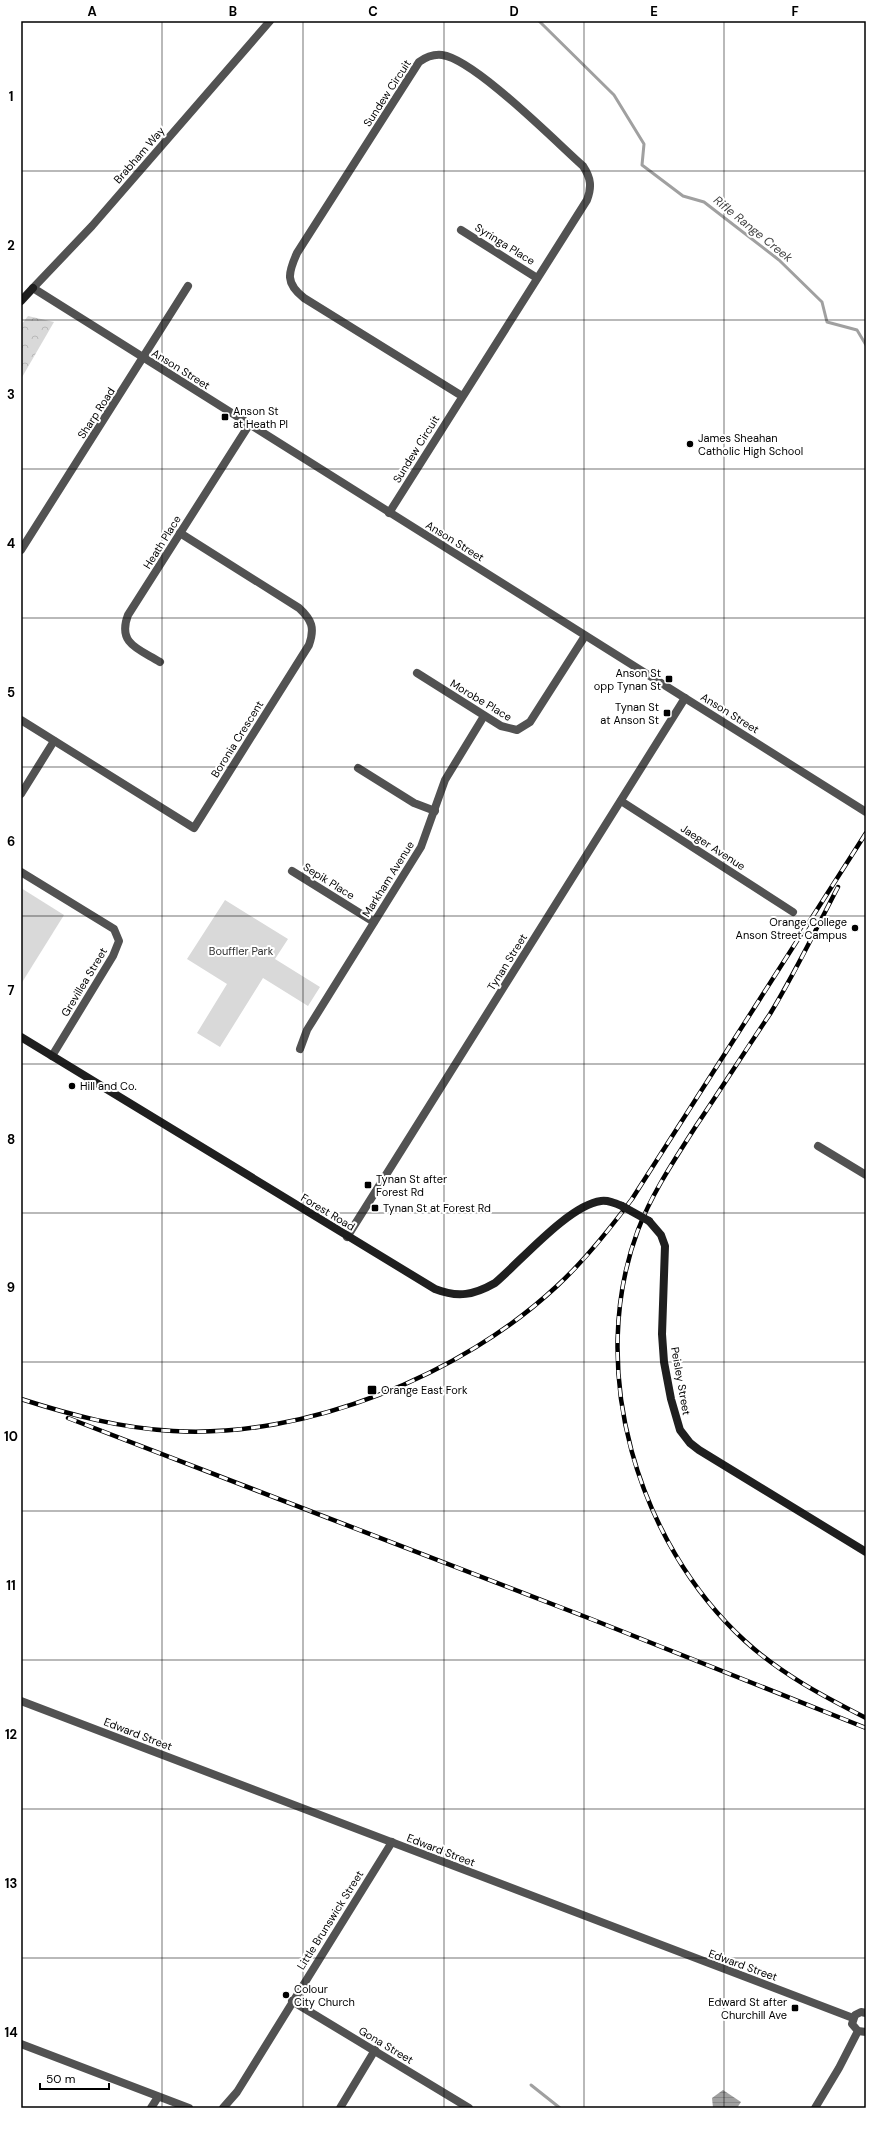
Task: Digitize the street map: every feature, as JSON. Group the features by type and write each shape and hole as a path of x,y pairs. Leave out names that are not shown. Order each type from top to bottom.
{"main road":[{"name":"Brabham Way","path":"21,301 33,288"},
{"name":"Forest Road","path":"21,1037 435,1289 455,1295 468,1295 483,1290 495,1283 567,1217 580,1207 603,1200 622,1206"},
{"name":"Peisley Street","path":"622,1206 649,1221 661,1235 664,1246 662,1334 664,1362 674,1415 684,1436 699,1450 866,1552"}],"street":[{"name":"Brabham Way","path":"33,288 92,226 270,21"},
{"name":"Sundew Circuit","path":"389,513 587,200 590,192 591,183 583,166 484,78 452,58 443,55 426,57 420,62 297,253 290,272 290,282 293,288 304,298 462,396"},
{"name":"Syringa Place","path":"461,230 537,278"},
{"name":"Sharp Road","path":"21,550 144,358 188,286"},
{"name":"Anson Street","path":"33,288 863,810"},
{"name":"Heath Place","path":"160,662 128,642 124,634 124,625 128,615 249,425"},
{"name":"Boronia Crescent","path":"21,720 194,828 309,644 313,634 313,625 308,616 299,608 180,532"},
{"name":"Morobe Place","path":"417,673 508,730 517,730 530,722 585,636"},
{"name":"Tynan Street","path":"347,1236 685,698"},
{"name":"Markham Avenue","path":"300,1049 307,1030 421,848 449,772 484,716"},
{"path":"21,794 54,741"},
{"path":"358,768 414,803 435,811"},
{"name":"Jaeger Avenue","path":"621,801 793,912"},
{"name":"Sepik Place","path":"292,871 374,922"},
{"name":"Grevillea Street","path":"21,872 114,929 119,941 113,956 52,1056"},
{"path":"818,1146 866,1175"},
{"name":"Edward Street","path":"21,1701 853,2018"},
{"name":"Little Brunswick Street","path":"223,2108 237,2092 292,2001 392,1842"},
{"name":"Gona Street","path":"292,2001 375,2050 458,2105 469,2108"},
{"path":"815,2108 862,2032 853,2027 853,2018 858,2013 866,2013"},
{"path":"21,2044 190,2108"},
{"path":"340,2108 375,2050"},
{"path":"151,2108 158,2097"}],"green space":[{"path":"28,316 54,322 21,379 21,325"},
{"path":"21,888 64,915 21,984"},
{"name":"Bouffler Park","path":"225,900 288,939 275,959 320,987 308,1006 263,978 220,1047 197,1033 227,984 187,959"}],"shaded area":[{"path":"723,2090 741,2102 737,2108 713,2108 712,2098"}],"waterway":[{"name":"Rifle Range Creek","path":"539,21 614,95 644,144 642,165 683,196 704,202 779,260 822,302 827,322 857,330 866,345"},
{"path":"531,2085 560,2108"}],"railway":[{"path":"21,1399 96,1420 134,1427 173,1431 224,1431 275,1424 327,1412 379,1395 429,1373 475,1347 519,1318 557,1286 587,1255 632,1199 866,833"},
{"path":"838,887 797,967 770,1014 664,1176 650,1203 638,1230 623,1284 618,1339 621,1395 632,1450 650,1504 675,1555 707,1601 745,1641 759,1653 803,1684 866,1718"},
{"path":"68,1418 591,1619 866,1728"}],"place":[{"name":"Anson St at Heath Pl","path":"225,417"},
{"name":"James Sheahan Catholic High School","path":"690,444"},
{"name":"Anson St opp Tynan St","path":"669,679"},
{"name":"Tynan St at Anson St","path":"667,713"},
{"name":"Orange College Anson Street Campus","path":"855,928"},
{"name":"Hill and Co.","path":"72,1086"},
{"name":"Tynan St after Forest Rd","path":"368,1185"},
{"name":"Tynan St at Forest Rd","path":"375,1208"},
{"name":"Orange East Fork","path":"372,1390"},
{"name":"Colour City Church","path":"286,1995"},
{"name":"Edward St after Churchill Ave","path":"795,2008"}]}
